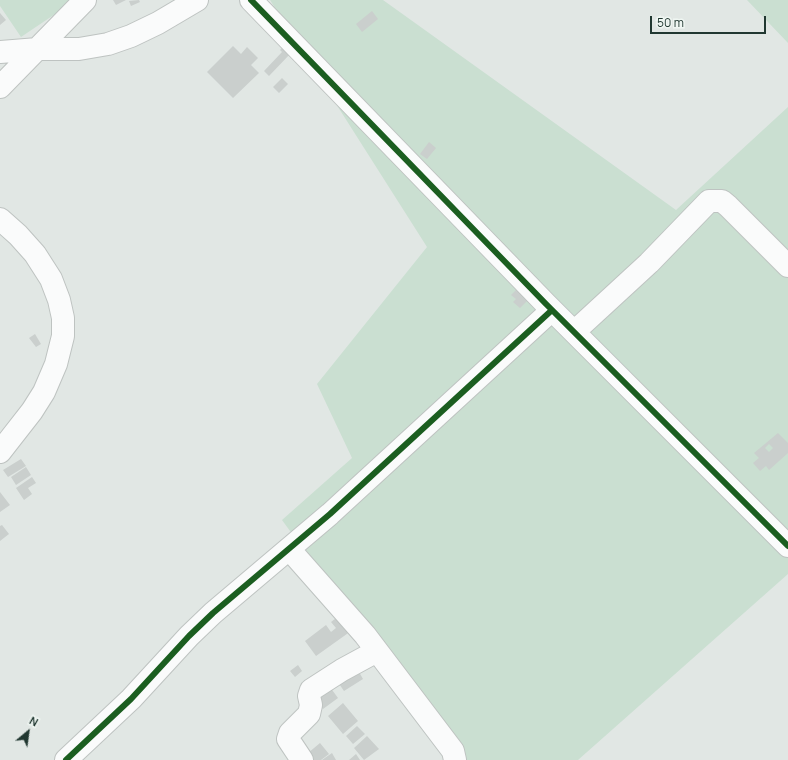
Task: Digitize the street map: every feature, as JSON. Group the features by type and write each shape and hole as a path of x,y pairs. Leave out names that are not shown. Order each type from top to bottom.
{"street":[{"path":"0,87 85,0"},
{"path":"0,52 38,49 78,49 108,44 131,36 158,23 197,0"},
{"path":"250,0 552,310 788,546"},
{"path":"574,332 649,263 709,201 722,201 788,266"},
{"path":"0,219 18,235 35,254 51,279 59,300 63,318 63,336 56,364 44,392 32,411 0,452"},
{"path":"66,760 131,699 189,636 213,613 290,550 552,310"},
{"path":"290,550 365,635 453,751 455,760"},
{"path":"302,760 288,739 290,733 309,714 311,705 309,696 311,690 342,670 377,651"}],"green space":[{"path":"0,0 76,0 21,37 0,6"},
{"path":"270,0 383,0 676,210 788,107 788,574 578,760 457,760 282,520 352,458 317,384 427,247"},
{"path":"747,0 788,0 788,43"}],"building":[{"path":"113,0 126,0 116,5"},
{"path":"139,0 140,2 131,6 129,1"},
{"path":"372,11 378,19 362,32 356,24"},
{"path":"0,13 6,20 0,25"},
{"path":"233,46 241,54 247,47 258,58 251,65 259,73 233,98 207,72"},
{"path":"284,46 291,53 269,76 264,71 282,52 280,50"},
{"path":"282,78 288,84 279,93 273,87"},
{"path":"429,142 436,148 427,159 420,154"},
{"path":"521,285 529,299 520,308 513,302 516,299 511,295"},
{"path":"35,334 41,344 36,347 29,338"},
{"path":"778,433 788,443 788,453 769,470 766,466 760,471 753,463 759,458 754,453","holes":["769,444 773,448 769,452 765,448"]},
{"path":"21,459 26,466 8,477 3,470"},
{"path":"26,467 31,475 16,485 11,477"},
{"path":"32,477 36,483 28,488 32,494 24,500 16,488"},
{"path":"0,492 10,505 0,512"},
{"path":"2,525 9,534 0,541 0,526"},
{"path":"340,615 351,631 316,656 305,641 326,625 331,632 336,628 331,622"},
{"path":"298,665 302,671 295,677 290,671"},
{"path":"355,665 363,679 344,691 335,678"},
{"path":"327,683 338,698 323,709 312,694"},
{"path":"343,703 358,721 343,734 328,716"},
{"path":"357,726 365,734 353,744 346,736"},
{"path":"367,736 379,749 364,760 354,748"},
{"path":"320,743 329,754 321,760 313,760 308,753"},
{"path":"332,753 336,760 322,760"},
{"path":"356,754 360,760 349,760"}],"cycle path":[{"path":"251,0 546,304 788,546"},
{"path":"66,760 131,699 189,636 213,613 330,514 552,310"}]}
